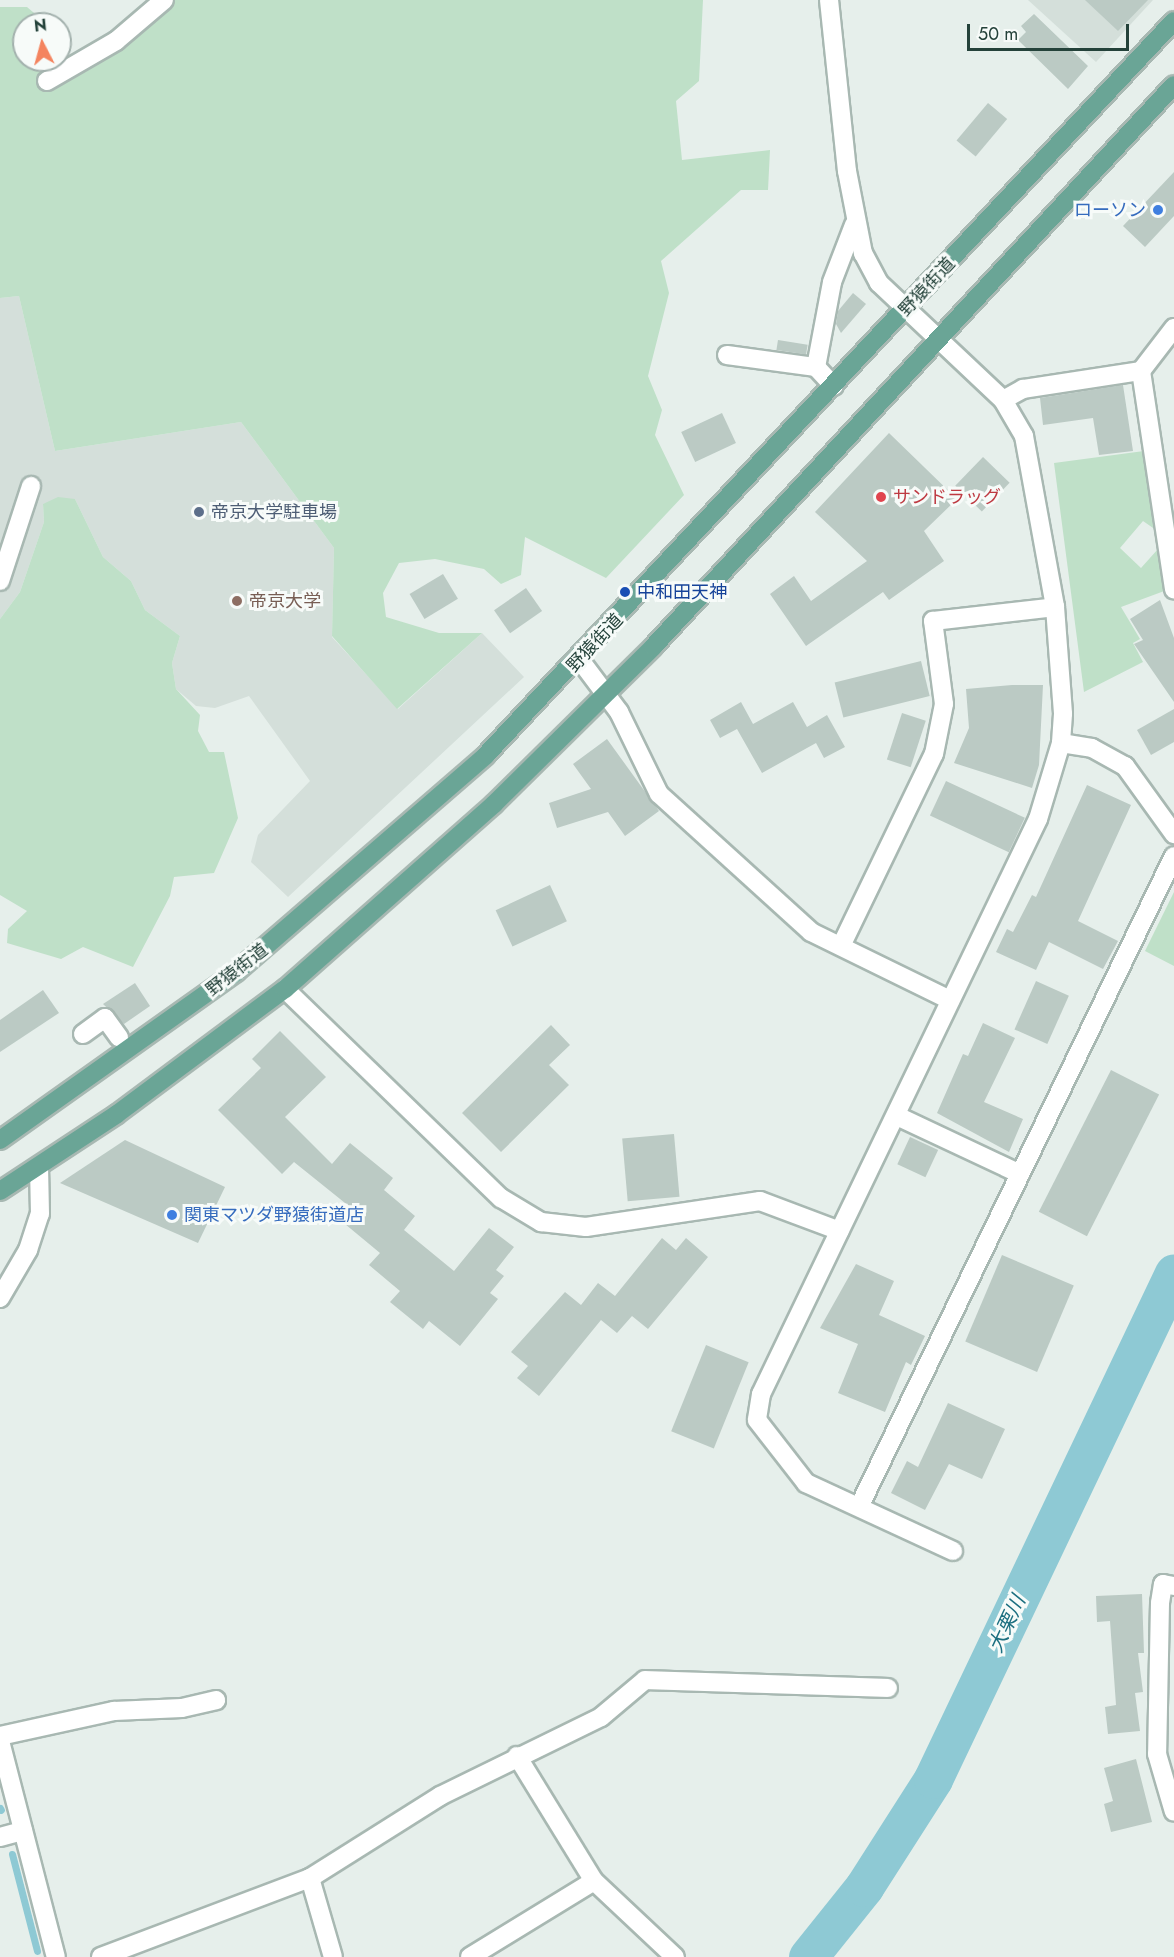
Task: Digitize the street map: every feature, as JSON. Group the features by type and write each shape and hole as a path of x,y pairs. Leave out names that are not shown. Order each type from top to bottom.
{"main road":[{"name":"野猿街道","path":"0,1140 173,1020 304,917 485,756 580,660 1174,21"},
{"path":"0,1191 39,1166 285,989 494,804 608,694 1174,85"}],"street":[{"path":"46,81 116,41 164,0"},
{"path":"829,0 854,225 871,270 908,309 1003,400 1024,436 1034,471 1064,686 1061,743 1038,819 757,1409 762,1432 806,1483 953,1551"},
{"path":"816,367 832,282 854,225"},
{"path":"1174,328 1142,371 1174,590"},
{"path":"727,355 816,367 834,386"},
{"path":"1003,400 1023,389 1142,371"},
{"path":"0,581 31,486"},
{"path":"1161,508 1174,494"},
{"path":"841,946 934,754 944,704 933,621 1054,607"},
{"path":"580,660 608,694 659,794 811,932 950,1000"},
{"path":"1061,743 1092,748 1125,766 1174,834"},
{"path":"859,1507 1174,856"},
{"path":"285,989 501,1198 541,1222 586,1227 759,1201 840,1231"},
{"path":"84,1034 105,1018 119,1037"},
{"path":"897,1116 1020,1174"},
{"path":"0,1298 28,1250 40,1214 39,1166"},
{"path":"1174,1586 1163,1584 1160,1603 1157,1754 1174,1812"},
{"path":"101,1957 310,1878 440,1796 600,1717 645,1680 888,1688"},
{"path":"0,1736 114,1711 182,1708 216,1700"},
{"path":"0,1741 56,1957"},
{"path":"517,1756 594,1881 675,1957"},
{"path":"0,1837 23,1831"},
{"path":"310,1878 333,1957"},
{"path":"470,1957 594,1881"}],"shaded area":[{"path":"1028,0 1153,0 1096,62"},
{"name":"帝京大学","path":"19,296 55,451 241,422 334,548 332,637 398,709 482,633 524,677 288,897 251,862 258,835 310,781 249,696 215,708 196,706 176,689 172,663 180,636 145,610 131,581 103,557 75,499 43,504 44,522 20,592 0,619 0,298"}],"green space":[{"path":"174,0 703,0 699,81 676,101 682,160 770,150 768,190 741,190 661,261 669,293 648,376 662,410 655,435 684,495 606,578 525,537 521,575 501,584 484,569 435,559 399,563 383,593 386,617 439,633 482,633 397,709 332,636 334,548 241,422 55,451 19,296 0,298 0,7 27,7 33,12 12,12 12,72 50,72 49,87 120,46"},
{"path":"1144,451 1156,530 1143,521 1120,548 1141,568 1158,549 1167,590 1121,607 1140,639 1133,643 1143,662 1084,692 1054,463"},
{"path":"58,497 75,499 103,557 131,581 145,610 180,636 172,663 176,689 200,715 198,731 209,752 224,752 238,818 214,873 174,877 170,896 133,967 83,947 61,959 7,943 8,929 27,911 0,895 0,619 20,592 44,522 43,504"},
{"path":"1174,892 1174,966 1145,951"}],"building":[{"path":"1085,0 1148,0 1118,31"},
{"path":"1034,14 1088,66 1068,89 1018,40 1026,32 1021,26"},
{"path":"988,103 1007,119 976,157 957,141"},
{"path":"1174,172 1174,216 1145,247 1123,226"},
{"path":"853,293 866,304 841,333 836,324 838,311"},
{"path":"778,340 808,345 806,355 776,350"},
{"path":"1123,385 1133,451 1099,455 1093,418 1043,425 1040,398"},
{"path":"722,413 736,443 695,462 681,432"},
{"path":"889,433 957,499 924,531 944,561 889,600 883,592 806,646 770,594 794,576 811,601 867,561 815,512"},
{"path":"983,457 1010,483 982,511 955,486"},
{"path":"443,574 458,599 425,619 410,594"},
{"path":"526,588 542,611 510,633 494,610"},
{"path":"1160,600 1174,638 1174,702 1134,644 1143,640 1130,619"},
{"path":"921,661 930,696 843,717 835,683"},
{"path":"1043,685 1039,765 1032,788 954,763 969,728 966,689"},
{"path":"741,702 753,724 793,702 807,727 827,715 845,747 824,758 816,743 762,773 737,729 720,738 710,720"},
{"path":"1174,709 1174,742 1151,755 1137,730"},
{"path":"902,713 926,721 911,767 887,760"},
{"path":"607,739 659,811 625,836 608,812 557,828 549,803 591,789 573,764"},
{"path":"946,781 1025,818 1009,852 930,815"},
{"path":"1087,785 1131,805 1078,921 1118,941 1103,969 1049,942 1036,970 996,952 1007,929 1013,932 1032,895 1036,897"},
{"path":"550,885 567,921 513,947 496,910"},
{"path":"1036,981 1069,996 1047,1044 1014,1029"},
{"path":"135,983 150,1006 124,1024 103,1004"},
{"path":"43,990 59,1013 0,1052 0,1020"},
{"path":"983,1023 1015,1038 984,1102 1023,1119 1009,1152 937,1113 963,1054 968,1056"},
{"path":"551,1025 570,1045 549,1065 569,1085 501,1152 462,1113"},
{"path":"280,1031 326,1077 285,1117 332,1164 350,1143 393,1178 384,1190 415,1216 404,1230 454,1271 489,1228 514,1247 496,1270 504,1276 490,1293 498,1299 460,1346 429,1321 423,1329 390,1302 400,1291 369,1265 380,1253 345,1224 355,1211 294,1162 282,1174 218,1110 261,1068 252,1059"},
{"path":"1111,1070 1159,1095 1087,1236 1039,1212"},
{"path":"674,1134 679,1197 628,1201 622,1139"},
{"path":"910,1137 938,1150 925,1177 897,1164"},
{"name":"関東マツダ野猿街道店","path":"125,1140 225,1187 198,1243 60,1183"},
{"path":"662,1238 676,1250 686,1238 708,1257 648,1329 632,1316 617,1333 601,1320 539,1396 517,1378 528,1366 511,1352 565,1292 581,1305 598,1283 615,1296"},
{"path":"1002,1255 1074,1285 1037,1372 965,1342"},
{"path":"856,1264 894,1281 879,1315 925,1336 911,1365 906,1362 885,1412 838,1393 858,1344 820,1328"},
{"path":"706,1345 749,1362 714,1448 671,1431"},
{"path":"948,1403 1005,1429 982,1479 949,1464 925,1510 891,1493 907,1461 918,1467"},
{"path":"1142,1594 1144,1653 1138,1653 1143,1692 1135,1693 1140,1731 1108,1734 1105,1707 1116,1705 1110,1621 1097,1622 1096,1596"},
{"path":"1136,1759 1152,1822 1111,1832 1104,1804 1113,1801 1104,1768"}],"waterway":[{"name":"大栗川","path":"808,1957 864,1887 933,1779 1174,1273"},
{"path":"12,1854 37,1951"}],"place":[{"name":"ローソン","path":"1158,210"},
{"name":"サンドラッグ","path":"881,497"},
{"name":"帝京大学駐車場","path":"199,512"},
{"name":"中和田天神","path":"625,592"},
{"name":"帝京大学","path":"237,601"},
{"name":"関東マツダ野猿街道店","path":"172,1215"}]}
